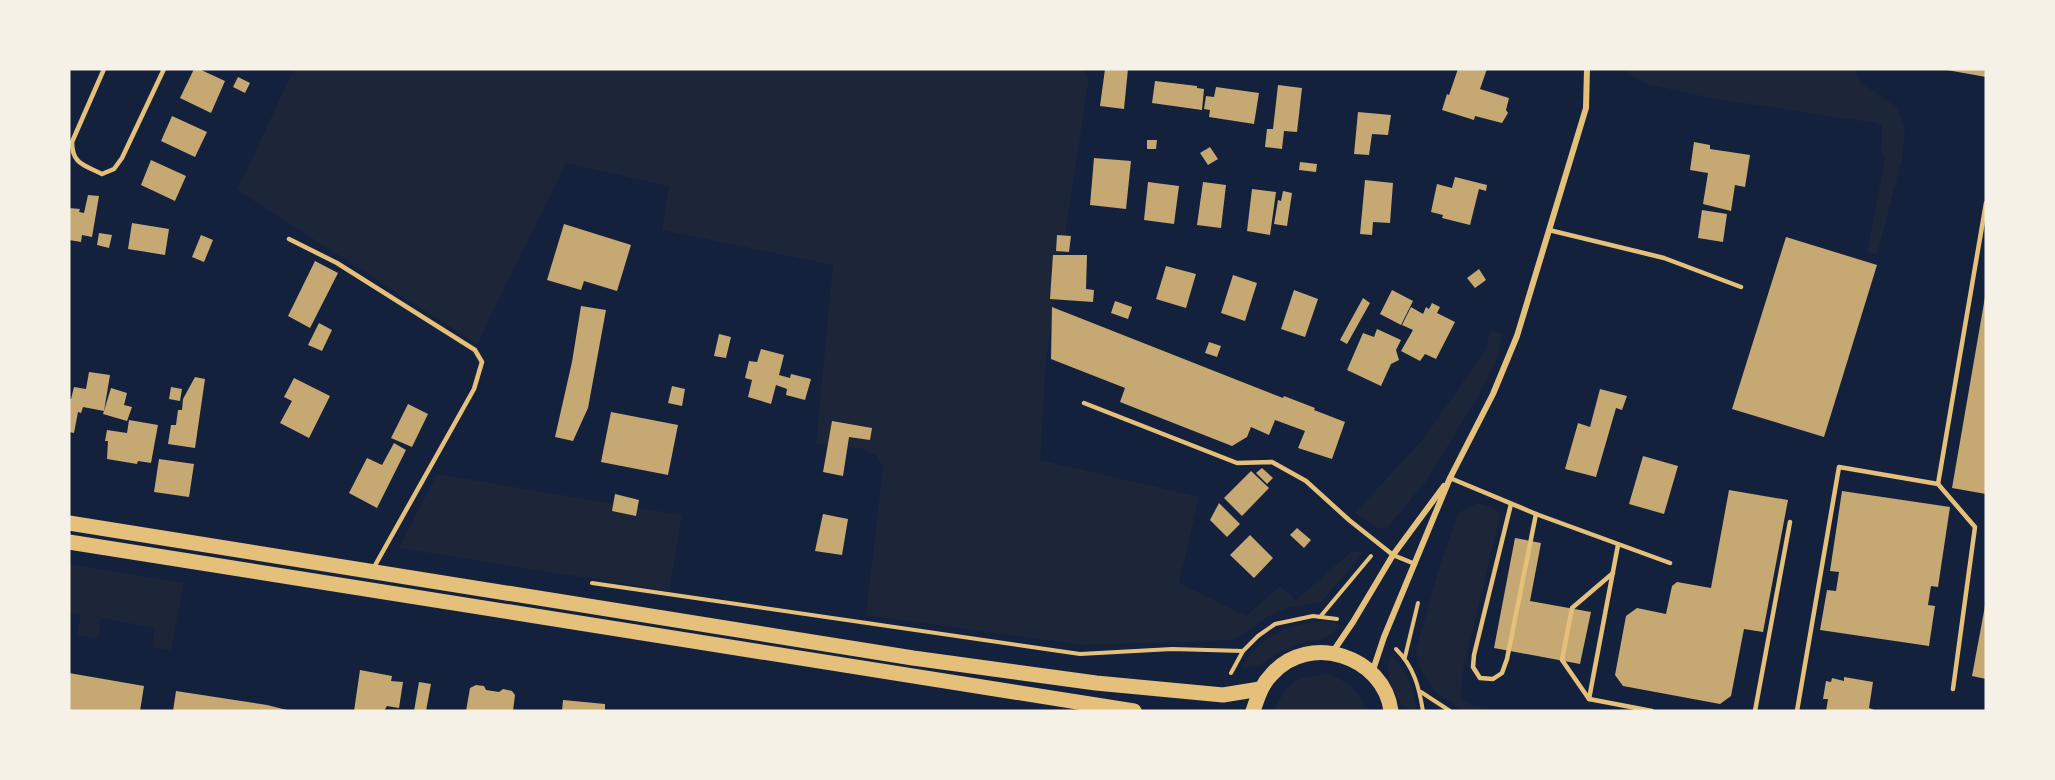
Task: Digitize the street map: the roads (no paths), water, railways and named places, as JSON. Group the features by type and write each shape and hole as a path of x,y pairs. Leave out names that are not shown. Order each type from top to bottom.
{"main road":[{"path":"69,523 902,656 1084,681 1223,695 1260,689"},
{"path":"69,542 1134,711"},
{"path":"1253,711 1260,689 1273,672 1290,660 1311,653 1332,652 1354,659 1372,673 1383,687 1391,711"}],"street":[{"path":"1372,673 1384,637 1450,478 1493,394 1517,336 1586,108 1587,69"},
{"path":"1332,652 1353,622 1393,555 1450,478"}],"lane":[{"path":"104,69 72,142 72,154 78,162 102,174 114,169 122,158 164,69"},
{"path":"1938,484 1986,204"},
{"path":"1549,230 1664,258 1741,287"},
{"path":"290,239 337,263 475,350 482,362 474,389 372,572"},
{"path":"1084,403 1237,463 1272,462 1306,481 1393,555 1415,564"},
{"path":"1797,711 1839,467 1938,484 1975,527 1953,689"},
{"path":"1450,478 1536,514 1670,563"},
{"path":"1511,504 1474,655 1473,667 1480,678 1492,679 1502,673 1507,659 1536,514"},
{"path":"1755,711 1790,522"},
{"path":"1589,699 1618,545"},
{"path":"1613,573 1572,608 1562,660 1589,699 1652,711"}]}
